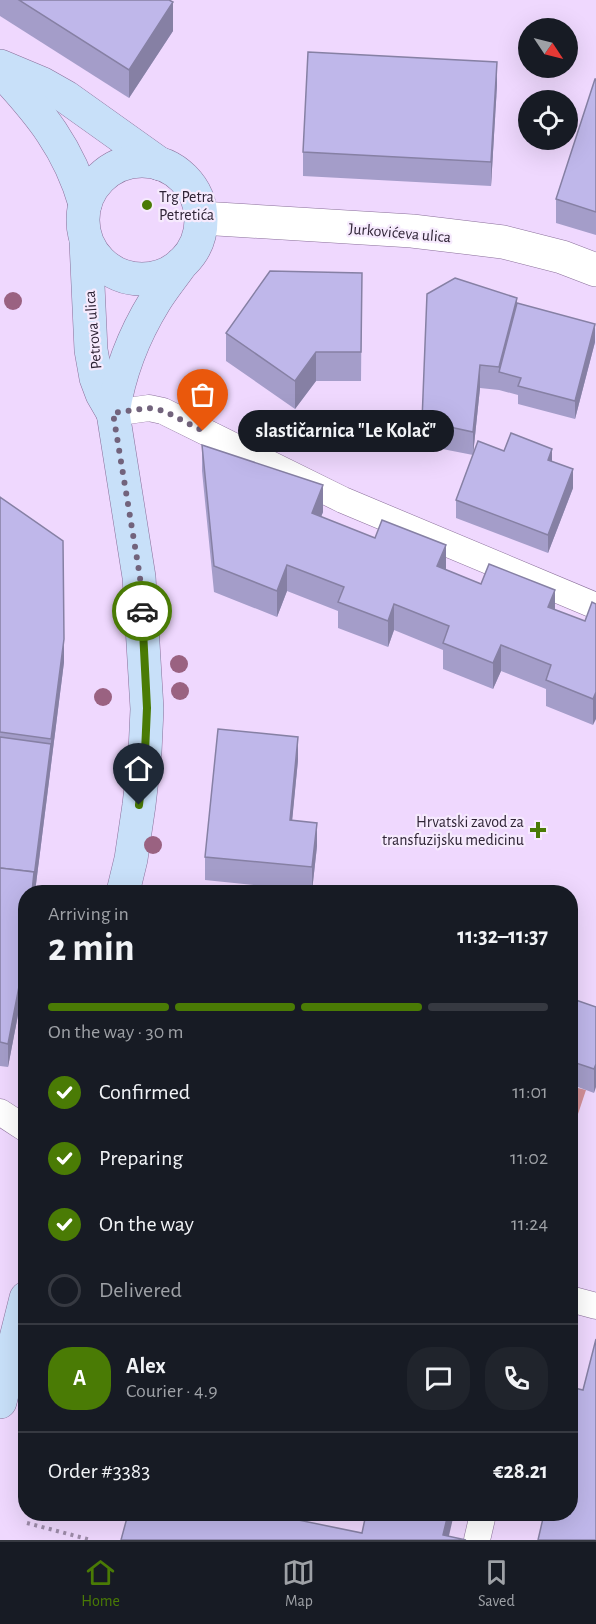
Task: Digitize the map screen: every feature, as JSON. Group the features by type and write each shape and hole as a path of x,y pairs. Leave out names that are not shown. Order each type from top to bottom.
{"main road":[{"path":"0,68 43,84 66,97 160,164 177,173 190,186 198,202 201,218 199,235 192,250 182,263 166,274 148,279 129,278 111,271 97,258 86,242 83,223 85,204 93,187 106,173 122,164 141,161 160,164"},
{"path":"0,68 39,114 60,145 76,174 85,204"},
{"name":"Petrova ulica","path":"86,242 91,350 96,378 113,413"},
{"name":"Petrova ulica","path":"125,885 139,805 147,708 140,577 113,413 116,393 142,325 182,263"},
{"path":"0,1402 18,1330"}],"street":[{"name":"Jurkovićeva ulica","path":"201,218 412,231 503,242 562,257 596,270"}],"lane":[{"path":"113,413 149,408 164,411 343,500 596,606"},
{"path":"0,1112 18,1124"},
{"path":"578,1301 596,1306"},
{"path":"477,1540 481,1521"}],"path":[{"path":"27,1523 91,1540"}],"shaded area":[{"path":"578,1088 586,1090 578,1114"}],"building":[{"path":"19,0 169,0 173,2 129,70"},
{"path":"308,52 497,62 491,162 303,152"},
{"path":"596,79 596,212 556,199 572,150 578,150 578,131"},
{"path":"270,271 362,273 361,352 316,352 295,381 226,333"},
{"path":"455,278 517,298 499,367 480,365 473,432 422,421 427,294"},
{"path":"517,303 595,324 575,401 518,386 521,378 499,372"},
{"path":"511,433 552,449 548,460 573,469 548,535 456,500 478,441 504,451"},
{"path":"202,445 323,485 312,513 375,538 382,520 446,545 437,566 481,584 489,564 555,590 548,607 585,621 592,602 596,604 596,692 593,699 546,680 551,665 501,645 493,663 443,643 449,626 394,604 388,621 338,602 344,587 287,565 277,591 214,566"},
{"path":"0,497 63,541 64,639 51,739 0,732"},
{"path":"218,729 298,737 290,820 317,823 312,867 205,857"},
{"path":"0,737 51,744 34,877 34,872 0,868"},
{"path":"0,868 34,872 33,885 18,885 18,992 8,1044 0,1042"},
{"path":"578,1001 596,1007 596,1064 594,1069 578,1064"},
{"path":"596,1339 596,1540 538,1540 542,1521 578,1521 578,1389 583,1390"},
{"path":"126,1521 303,1521 362,1533 365,1521 446,1521 443,1535 466,1540 121,1540"}],"way so far":[{"path":"142,611 140,577 113,413 149,408 164,411 203,431"}],"place":[{"name":"Trg Petra Petretića","path":"147,205"},
{"name":"slastičarnica \"Le Kolač\"","path":"203,431"},
{"name":"Hrvatski zavod za transfuzijsku medicinu","path":"538,830"}],"route":[{"path":"139,805 147,708 142,611"}]}
